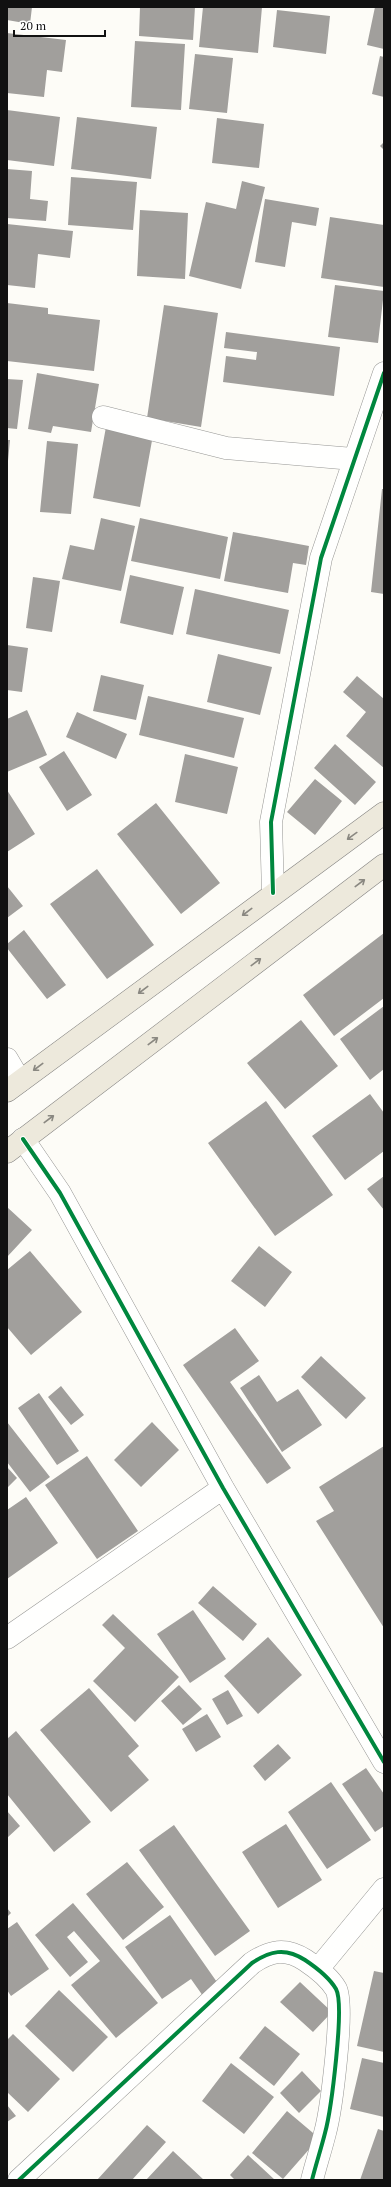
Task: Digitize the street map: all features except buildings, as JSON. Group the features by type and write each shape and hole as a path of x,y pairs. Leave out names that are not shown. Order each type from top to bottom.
{"main road":[{"path":"14,1086 273,893 384,813"},
{"path":"15,1145 384,865"}],"street":[{"path":"273,893 271,822 321,558 353,459 384,373"},
{"path":"103,417 226,448 353,459"},
{"path":"7,1059 14,1086"},
{"path":"15,1145 60,1193 223,1488 384,1762"},
{"path":"7,1638 223,1488"},
{"path":"318,1969 384,1889"},
{"path":"19,2180 257,1960 266,1954 282,1951 300,1957 318,1969 336,1990 340,2022 326,2132 312,2180"}],"cycle path":[{"path":"273,893 271,822 321,558 384,373"},
{"path":"23,1139 60,1193 223,1488 384,1762"},
{"path":"19,2180 252,1963 271,1953 278,1952 291,1953 298,1956 322,1973 336,1989 338,1999 338,2036 331,2103 328,2121 312,2180"}]}
